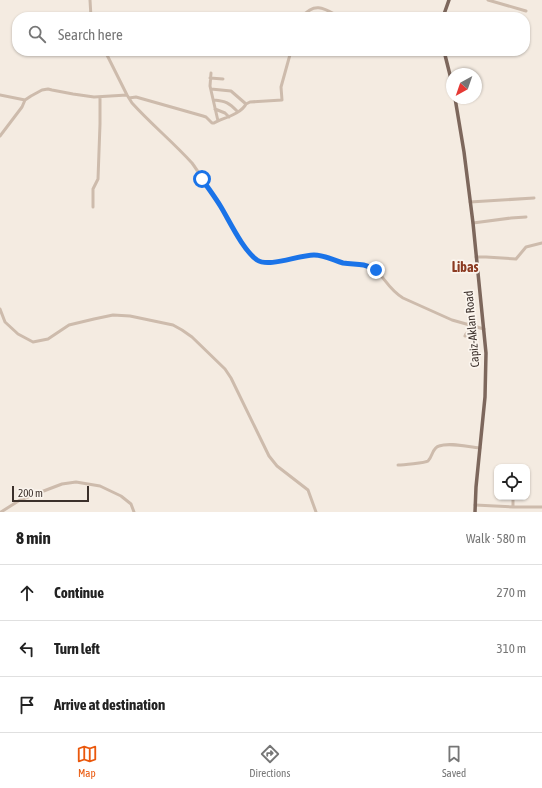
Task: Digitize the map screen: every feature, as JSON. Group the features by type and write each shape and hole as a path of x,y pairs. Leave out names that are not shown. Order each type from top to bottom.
{"main road":[{"path":"445,12 449,0"},
{"path":"445,56 448,68"},
{"name":"Capiz-Aklan Road","path":"456,104 473,222 486,353 486,380 475,512"}],"street":[{"path":"90,0 91,12"},
{"path":"488,0 526,11"},
{"path":"308,12 318,7 331,12"},
{"path":"107,56 128,96 138,109 195,167 208,189 221,206 244,245 251,255 257,260 266,263 319,255 343,262 366,265 376,270 391,288 403,298 447,318 484,329"},
{"path":"0,136 22,107 25,100 42,90 48,89 86,96 136,97 206,117 212,123 229,117 250,102 282,100 281,87 290,56"},
{"path":"211,73 211,89 218,121"},
{"path":"210,78 223,79"},
{"path":"211,89 230,91 246,104"},
{"path":"0,95 25,100"},
{"path":"93,207 93,189 98,179 100,97"},
{"path":"214,100 227,102 237,112"},
{"path":"215,109 229,117"},
{"path":"470,202 534,198"},
{"path":"473,222 526,217"},
{"path":"476,257 516,259 526,247 542,243"},
{"path":"0,309 5,322 18,334 33,342 48,339 69,325 113,316 144,318 173,325 182,330 192,337 225,369 231,378 269,456 277,466 308,490 316,512"},
{"path":"465,336 466,334 472,332 475,327"},
{"path":"398,466 427,462 438,446 448,444 480,448"},
{"path":"1,512 20,500 62,484 76,482 100,486 121,496 130,504 134,512"},
{"path":"513,500 513,507"},
{"path":"475,505 542,507"}],"district":[{"name":"Libas","path":"465,267"}],"route":[{"path":"202,179 221,206 244,245 251,255 257,260 266,263 319,255 347,263 366,265 376,270"}]}
